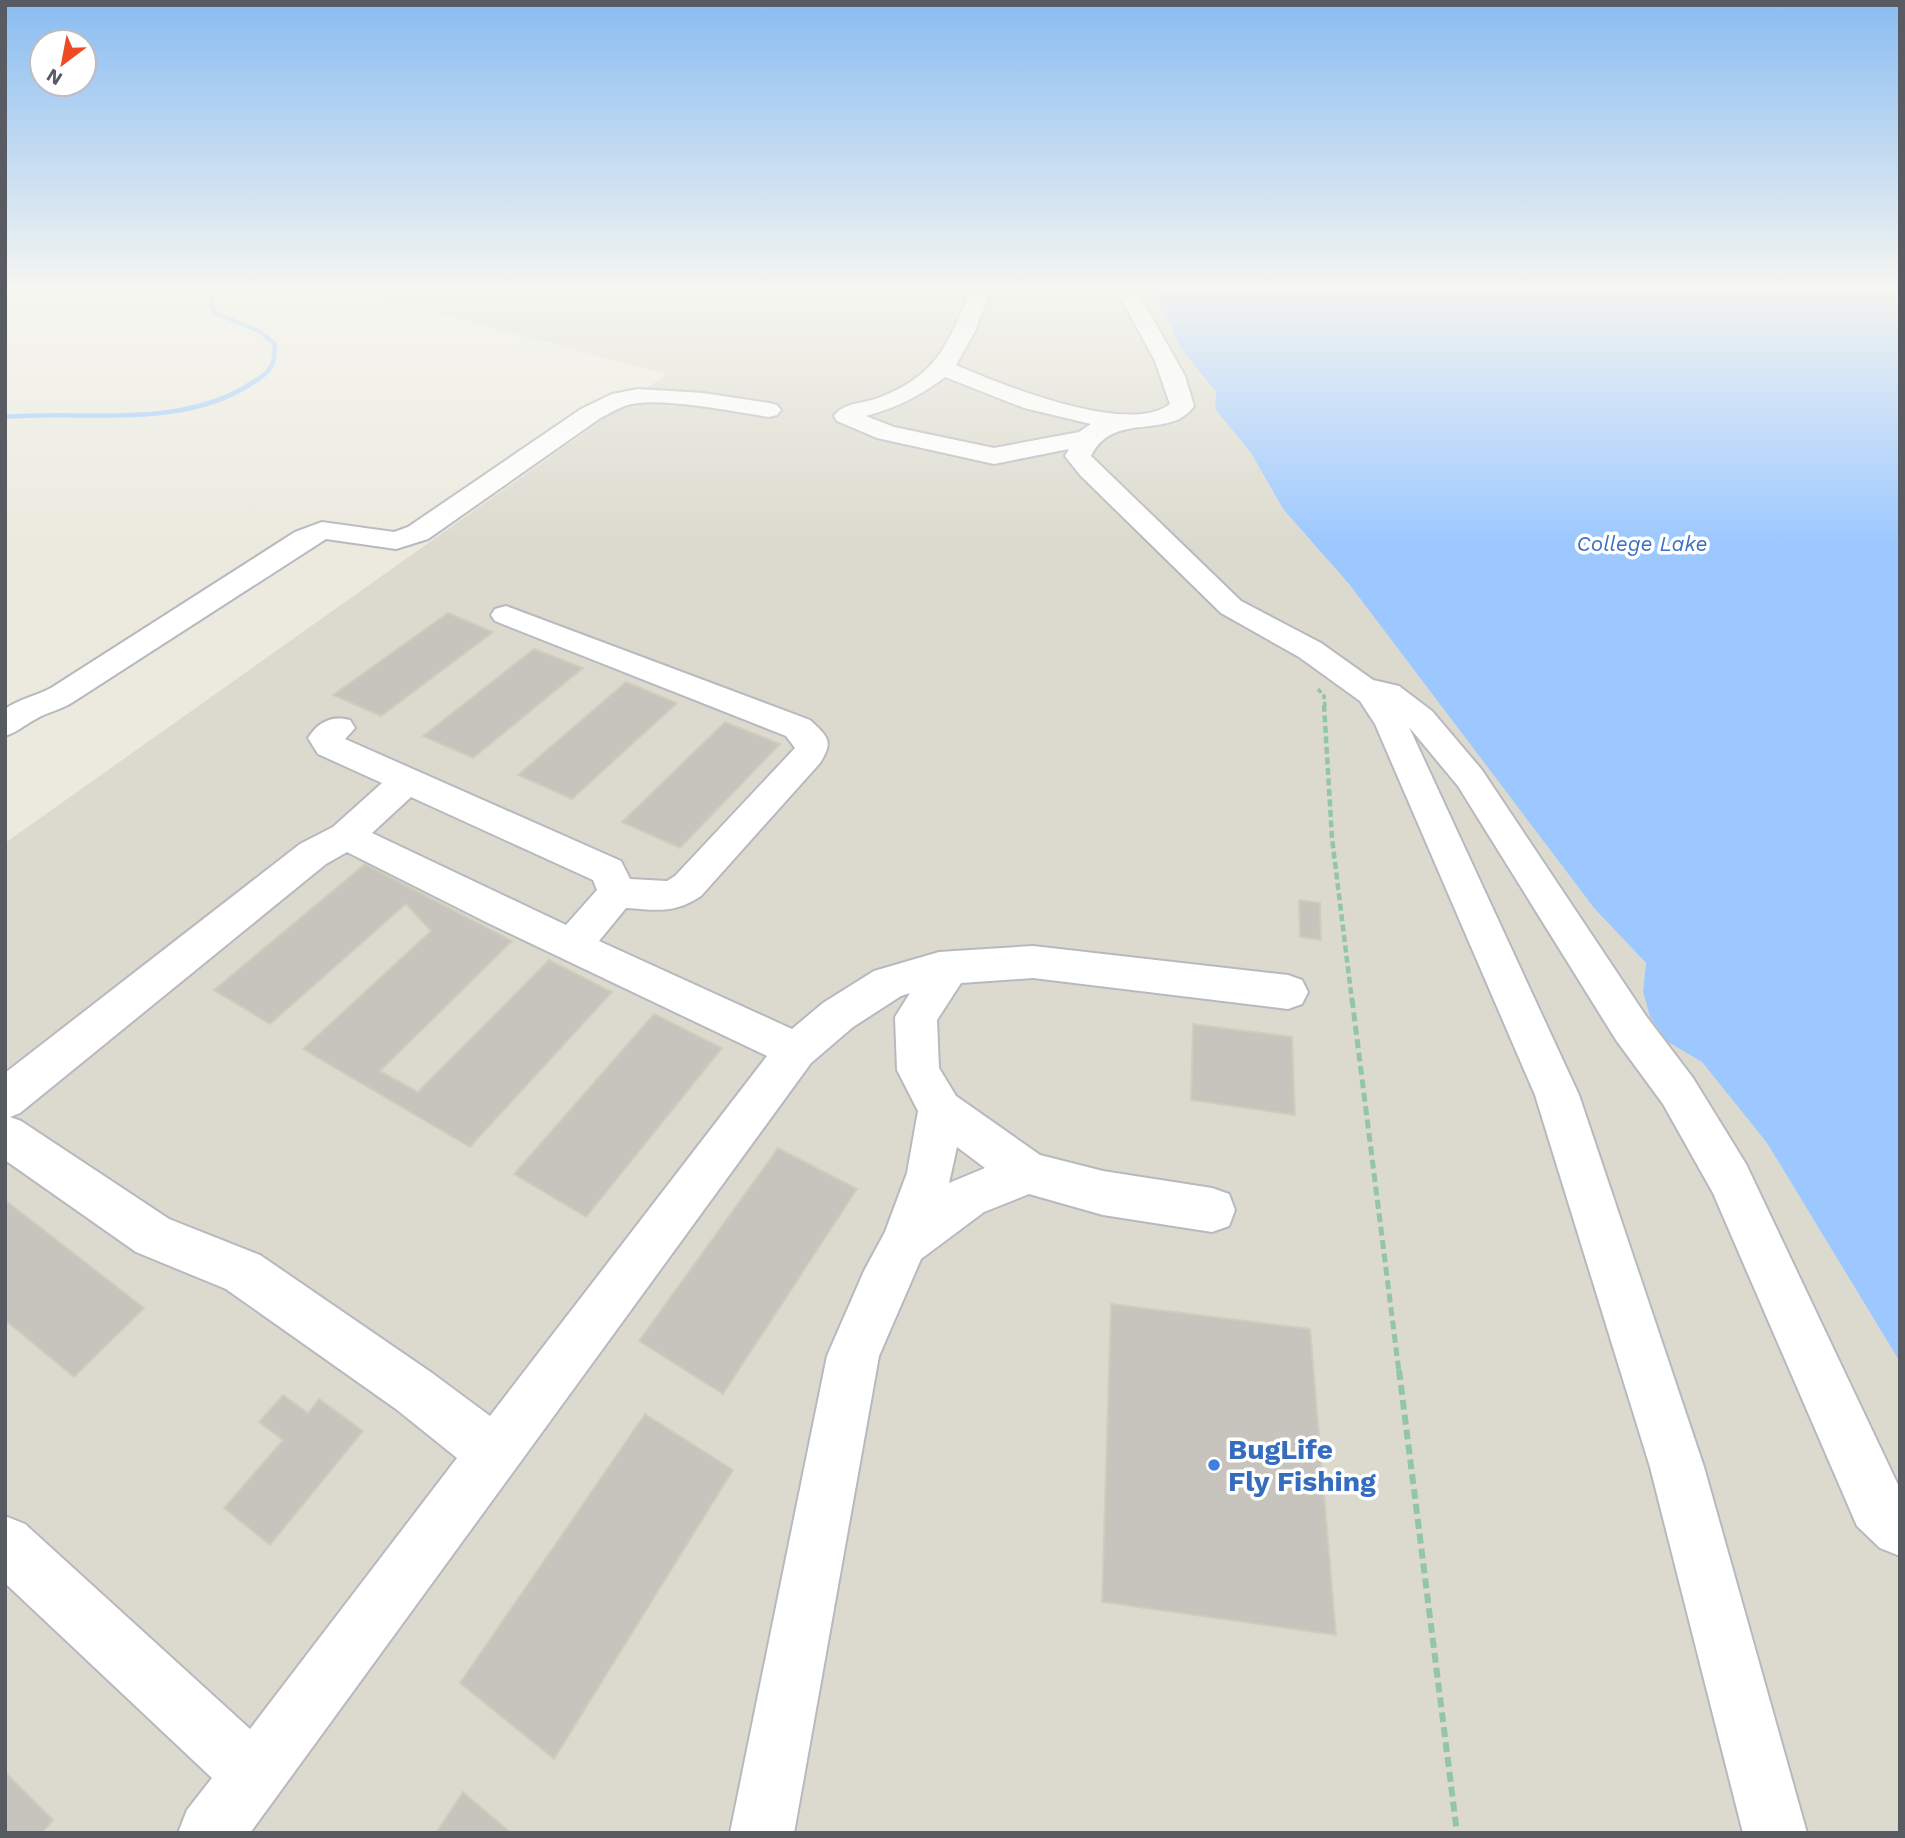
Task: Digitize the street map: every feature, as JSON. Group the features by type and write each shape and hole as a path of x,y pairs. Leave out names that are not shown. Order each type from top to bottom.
{"lane":[{"path":"938,373 916,388 846,416 886,433 969,453 994,456 1087,438 1105,426 1172,414 1182,406 1180,388 1171,373"},
{"path":"952,373 982,386 1089,418 1127,421"},
{"path":"12,713 45,705 62,695 305,538 322,530 396,541 418,533 590,414 620,399 659,396 769,410"},
{"path":"1087,438 1078,456 1089,470 1231,607 1310,650 1338,686 1372,694 1391,724 1557,1095 1677,1466 1775,1833"},
{"path":"506,615 798,728 811,740 808,755 688,886 673,896 617,893"},
{"path":"1338,686 1388,693 1420,719 1470,778 1631,1028 1678,1091 1730,1179 1877,1506 1900,1528"},
{"path":"338,728 325,738 330,746 608,871 617,893"},
{"path":"5,1099 313,854 346,836 408,780"},
{"path":"346,836 796,1051"},
{"path":"572,945 617,893"},
{"path":"210,1833 796,1051 838,1015 888,984 950,967 1033,962 1288,992"},
{"path":"950,967 916,1017 918,1070 940,1110 1027,1173 1103,1193 1212,1210"},
{"path":"762,1833 853,1356 880,1288 904,1243 930,1173 940,1110"},
{"path":"5,1135 153,1236 243,1272 414,1391 495,1454"},
{"path":"904,1243 968,1197 1027,1173"},
{"path":"5,1544 254,1775"}],"path":[{"path":"1338,686 1324,696 1332,838 1457,1833"}],"shaded area":[{"path":"662,373 1201,373 1216,392 1215,409 1251,453 1283,509 1349,584 1594,908 1646,963 1643,991 1668,1042 1702,1062 1767,1143 1900,1362 1900,1833 5,1833 5,843 667,374"}],"water":[{"name":"College Lake","path":"1201,373 1900,373 1900,1362 1767,1143 1702,1062 1668,1042 1650,1017 1643,991 1646,963 1594,908 1349,584 1283,509 1251,453 1215,409 1216,392"}],"building":[{"path":"448,613 493,632 381,716 333,695"},
{"path":"534,649 583,668 473,758 423,736"},
{"path":"626,682 677,703 572,799 518,775"},
{"path":"725,722 780,744 680,848 622,822"},
{"path":"365,864 512,941 380,1071 418,1092 549,960 612,992 470,1147 303,1049 431,931 406,904 270,1024 214,990"},
{"path":"1299,900 1320,903 1321,940 1300,937"},
{"path":"654,1014 722,1048 586,1217 514,1174"},
{"path":"1193,1024 1292,1037 1295,1115 1191,1100"},
{"path":"778,1148 857,1189 723,1394 639,1341"},
{"path":"5,1200 144,1308 74,1377 5,1320"},
{"name":"BugLife Fly Fishing","path":"1111,1304 1310,1329 1336,1635 1102,1602"},
{"path":"283,1395 308,1413 319,1399 363,1431 270,1545 224,1508 283,1440 259,1422"},
{"path":"645,1414 733,1470 554,1759 460,1683"},
{"path":"5,1772 53,1820 42,1833 5,1833"},
{"path":"463,1792 511,1833 436,1833"}],"waterway":[{"path":"5,417 164,413 224,398 266,373"}],"place":[{"name":"BugLife Fly Fishing","path":"1214,1465"}]}
